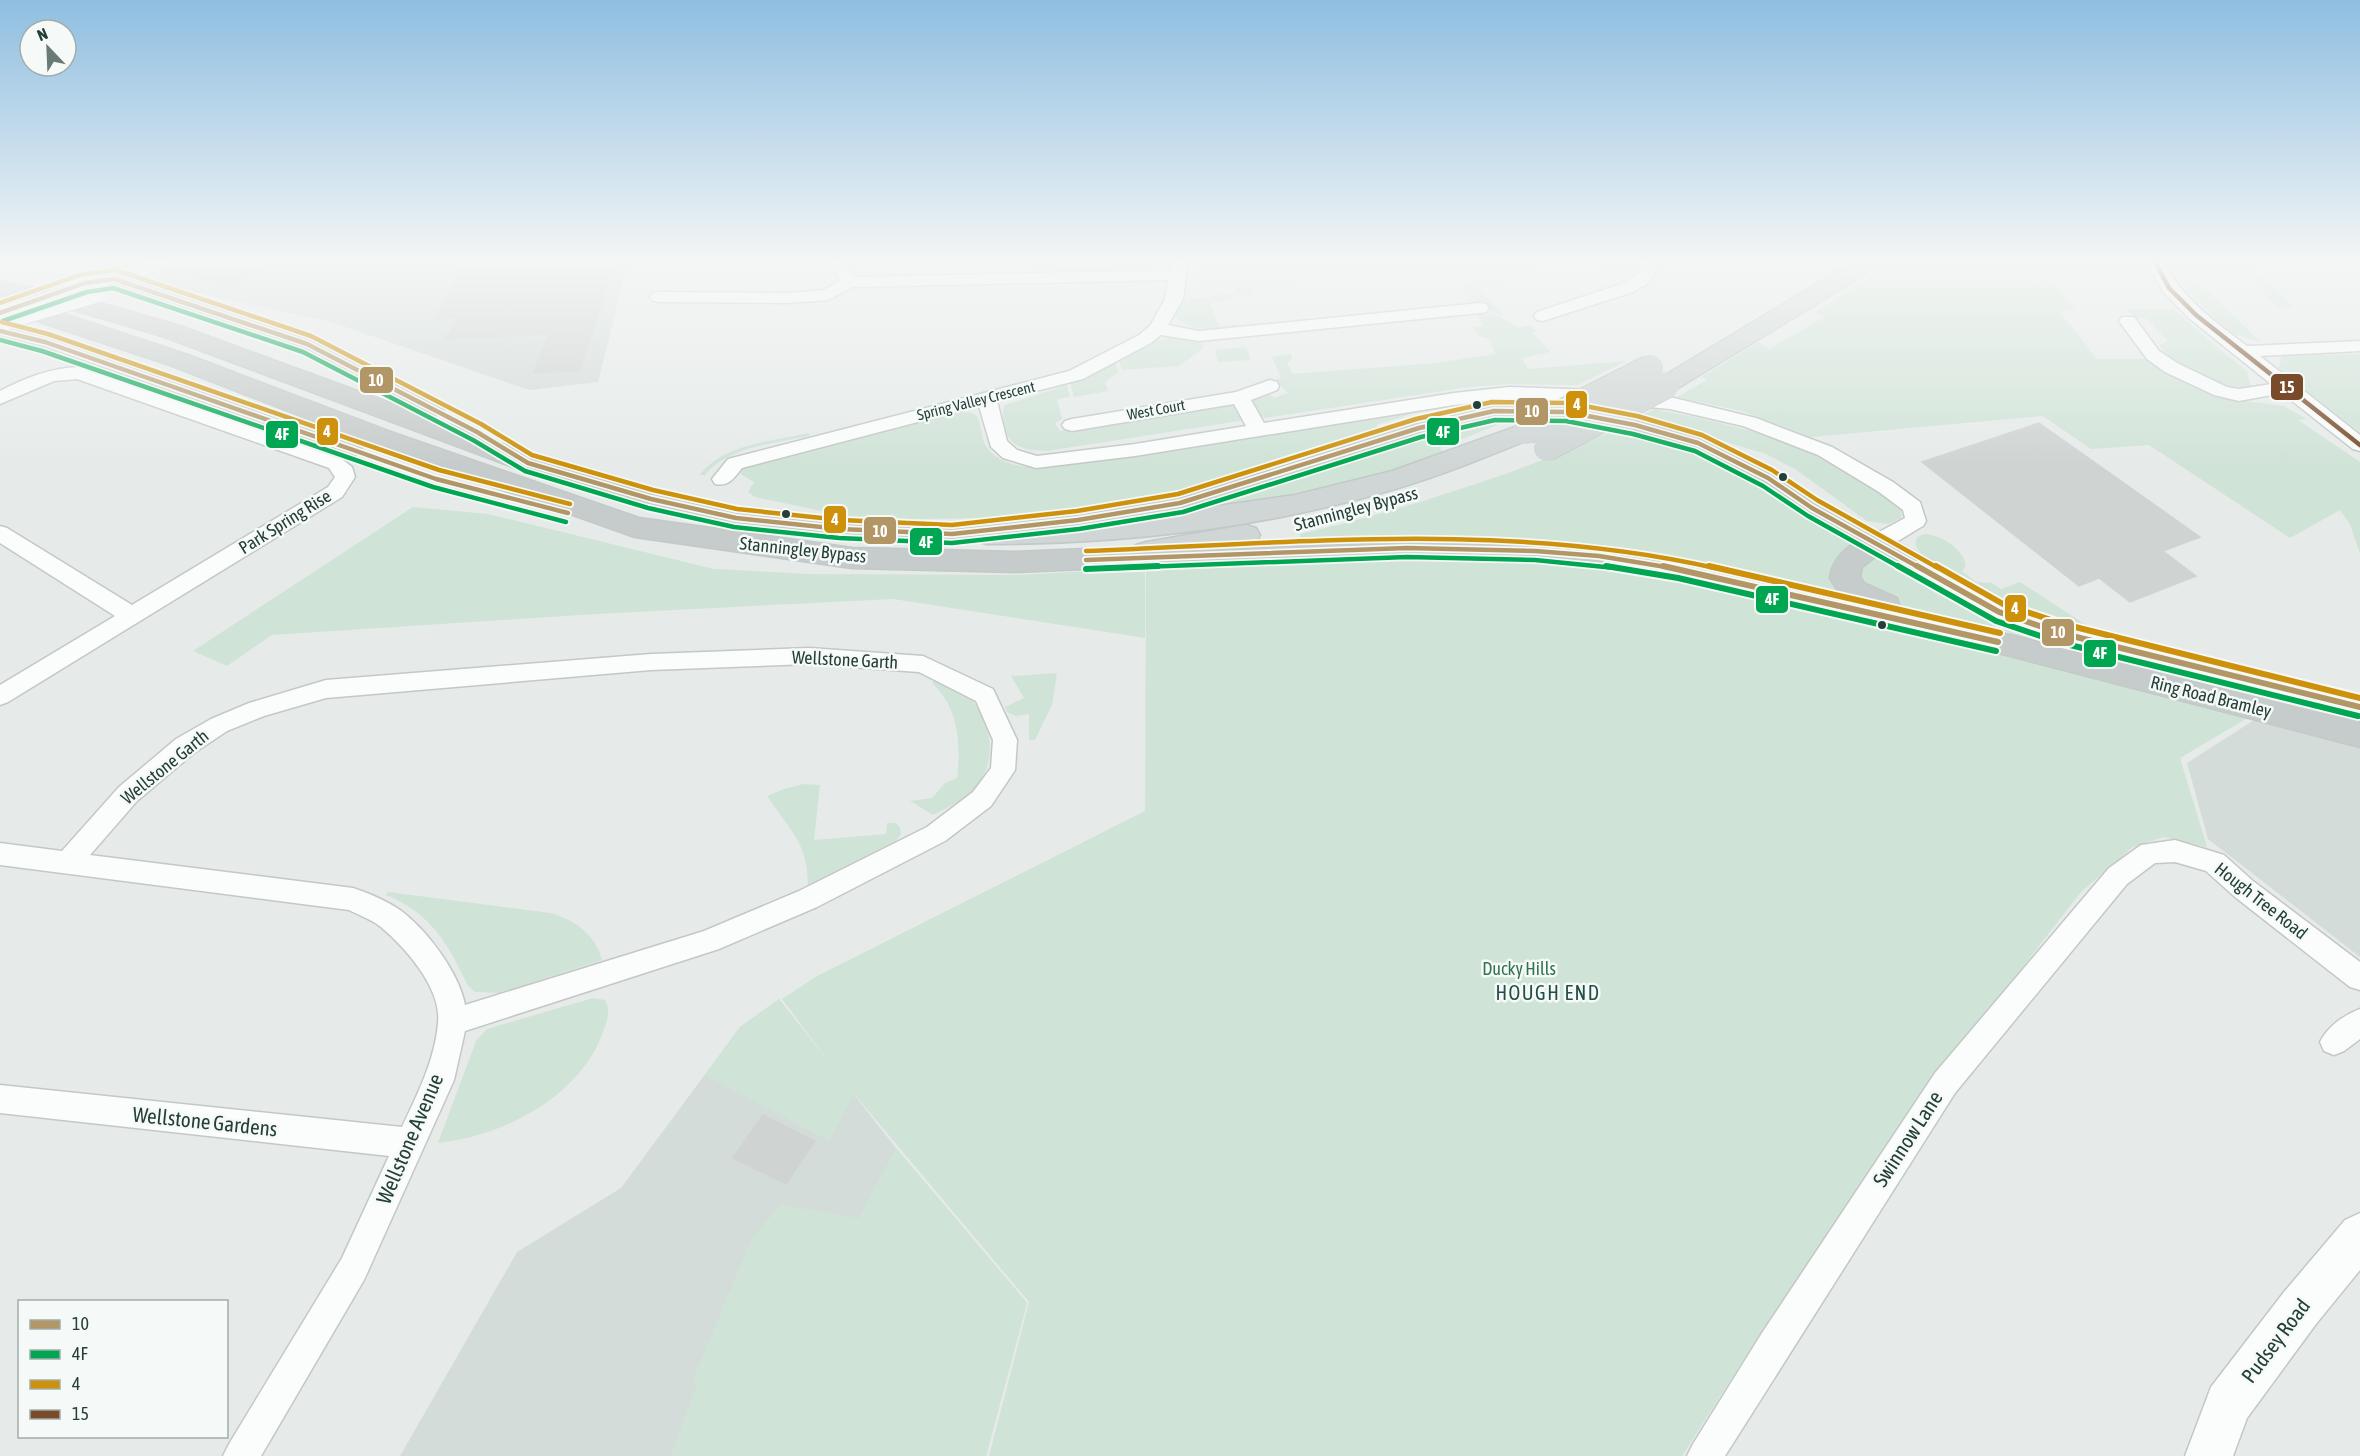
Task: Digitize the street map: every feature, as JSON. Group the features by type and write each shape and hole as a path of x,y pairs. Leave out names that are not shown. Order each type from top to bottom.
{"highway":[{"name":"Stanningley Bypass","path":"87,330 179,360 380,437 635,526 750,545 852,558 1016,562 1101,559"},
{"name":"Stanningley Bypass","path":"167,330 528,463 651,499 736,518 840,529 952,534"},
{"path":"255,330 307,344 477,432 528,463"},
{"path":"0,331 45,342 436,479 535,506 635,526"},
{"name":"Ring Road Bramley","path":"952,534 1078,520 1180,503 1419,428 1494,411 1567,412 1635,425 1698,443 1768,478 1812,508 1999,612 2126,651 2360,707"},
{"path":"1875,543 1846,566 1845,578 1853,590 1872,601 1952,630"},
{"name":"Ring Road Bramley","path":"1101,559 1269,551 1408,549 1498,550 1601,556 1669,567 1952,630 2360,734"}],"main road":[{"name":"Stanningley Bypass","path":"1658,376 1728,330"},
{"name":"Stanningley Bypass","path":"1101,559 1265,532 1384,503 1469,476 1743,330"},
{"name":"Stanningley Bypass","path":"952,534 1027,535 1138,528 1304,503 1383,484 1456,459 1536,439"},
{"name":"Pudsey Road","path":"2209,1456 2228,1404 2300,1308 2360,1235"}],"street":[{"name":"Spring Valley Crescent","path":"722,479 735,463 917,411 987,400 1076,375 1104,355 1145,339 1156,330"},
{"path":"1163,330 1199,336 1241,330"},
{"path":"2135,330 2153,355 2172,368 2222,392 2239,395 2284,387"},
{"path":"2215,330 2360,445"},
{"path":"2240,352 2360,346"},
{"name":"Park Spring Rise","path":"0,696 335,492 345,477 345,472 336,464 79,373 64,372 49,376 4,396"},
{"name":"West Court","path":"1072,425 1240,397 1270,386"},
{"path":"987,400 998,443 1010,454 1036,462 1135,450 1454,399 1509,393 1595,396 1670,403 1749,422 1825,451 1886,487 1913,507 1916,521 1875,543"},
{"path":"1240,397 1258,430"},
{"path":"0,533 132,616"},
{"name":"Wellstone Garth","path":"67,863 128,794 185,746 219,725 256,709 326,689 651,662 809,656 923,664 985,695 1005,740 1003,770 982,800 936,834 808,899 709,941 453,1022"},
{"name":"Hough Tree Road","path":"2150,853 2175,851 2215,863 2253,896 2360,978"},
{"name":"Swinnow Lane","path":"1705,1456 1774,1344 1945,1083 2118,876 2150,853"},
{"name":"Wellstone Avenue","path":"0,854 353,899 390,918 427,955 449,996 453,1022 439,1080 353,1269 241,1456"},
{"path":"2334,1042 2360,1022"},
{"name":"Wellstone Gardens","path":"0,1099 410,1143"}],"shaded area":[{"path":"354,330 611,330 598,382 529,390"},
{"path":"2262,715 2360,734 2360,957 2208,839 2187,763"},
{"path":"779,999 896,1148 1027,1303 986,1456 400,1456 517,1252 621,1188 740,1027"}],"green space":[{"path":"1475,330 1536,330 1532,332 1550,352 1522,358 1528,369 1626,361 1578,385 1508,384 1468,387 1265,418 1260,415 1253,401 1266,392 1274,398 1288,393 1275,380 1281,378 1272,357 1291,354 1292,359 1287,362 1292,374 1436,363 1496,354 1489,339 1479,336"},
{"path":"1802,330 2074,330 2097,359 2146,359 2167,372 2222,398 2284,406 2307,419 2298,420 2360,462 2360,554 2350,524 2340,510 2290,538 2149,445 2091,449 2043,416 1811,437 1742,411 1677,397 1707,380 1702,377 1758,342 1770,349"},
{"path":"2157,330 2197,330 2247,371 2250,386 2228,385 2187,369 2165,353 2159,345 2168,341"},
{"path":"2229,330 2248,330 2261,342 2234,334"},
{"path":"1174,338 1202,342 1203,348 1179,366 1122,370 1119,361 1132,353 1151,343"},
{"path":"1246,347 1251,360 1218,362 1215,350"},
{"path":"2360,354 2360,432 2278,369 2282,356"},
{"path":"1115,363 1119,372 1105,382 1108,391 1074,397 1070,383"},
{"path":"1067,385 1070,397 1057,399 1062,419 1055,423 1060,431 1225,402 1236,404 1246,420 1047,451 1025,449 1013,443 1004,424 1005,405"},
{"path":"1430,408 1376,425 1380,431 1210,484 1134,500 1063,511 988,518 915,519 846,516 755,497 748,492 754,482 742,475 740,470 745,465 945,414 969,412 976,415 984,442 989,450 1003,461 1021,466 1049,468"},
{"path":"1654,409 1713,421 1800,448 1855,475 1892,500 1900,509 1901,518 1888,524 1867,521 1795,469 1766,454 1640,416"},
{"path":"1517,417 1440,448 1444,454 1340,486 1225,510 1160,511 1476,420"},
{"path":"1623,426 1654,435 1719,460 1860,543 1859,601 1679,559 1578,543 1459,537 1300,542 1300,534 1379,514 1482,482 1566,451"},
{"path":"809,433 809,436 739,452 715,465 705,475 700,475 722,456 735,450"},
{"path":"413,507 488,514 714,569 810,574 1018,575 1145,568 1145,638 893,599 596,614 272,635 227,666 193,651"},
{"path":"1925,534 1938,537 1951,544 1964,560 1966,566 1962,571 1976,582 1992,583 2001,589 2020,582 2103,636 2070,627 1997,598 1921,553 1916,546 1916,539"},
{"name":"Ducky Hills","path":"1272,555 1505,559 1620,572 1770,599 1871,628 1954,641 2251,716 2180,758 2207,847 2164,837 2133,847 2081,892 1937,1077 1762,1331 1682,1456 989,1456 1029,1302 854,1094 829,1141 705,1075 740,1027 779,999 831,1065 782,999 817,976 1145,811 1146,568"},
{"path":"1877,555 1943,591 2360,714 2360,722 2301,705 2062,650 1990,626 1884,601 1860,580 1864,564"},
{"path":"1057,673 1052,705 1035,740 1029,740 1029,714 1016,716 1007,712 1005,707 1024,698 1011,676"},
{"path":"936,679 958,689 974,702 986,724 990,749 985,773 975,788 958,802 933,815 910,801 932,798 945,783 957,778 959,753 953,715 941,693 932,683"},
{"path":"803,784 820,785 814,840 886,834 887,823 896,823 900,827 901,834 897,840 808,887 805,859 801,848 767,796"},
{"path":"388,892 551,913 569,920 583,930 595,943 602,960 499,993 475,992 468,986 445,943 436,932 415,911 386,895"},
{"path":"593,998 605,1000 608,1017 590,1058 575,1078 535,1110 511,1123 462,1139 438,1143 476,1041 487,1029"},
{"path":"896,1148 1027,1303 986,1456 671,1456 697,1384 692,1382 752,1238 781,1205 859,1218"}],"building":[{"path":"451,330 593,330 579,371 533,373 549,334 446,339"},
{"path":"2039,423 2200,537 2163,551 2196,576 2130,602 2099,578 2079,586 1922,462"},
{"path":"763,1115 815,1141 786,1184 733,1158"}],"transit line":[{"name":"4","path":"32,330 439,470 570,504"},
{"name":"4F","path":"238,330 303,352 473,440 525,471 648,508 734,527 839,538 952,543 1079,529 1183,512 1421,437 1495,420 1566,421 1633,434 1695,451 1763,486 1808,516 1996,621 2058,642 2124,660 2358,716"},
{"name":"10","path":"265,330 307,344 477,432 528,463 651,499 736,518 840,529 952,534 1078,520 1180,503 1419,428 1494,411 1567,412 1635,425 1698,443 1768,478 1812,508 1999,612 2060,633 2126,651 2360,707"},
{"name":"4","path":"293,330 311,336 481,424 532,455 653,490 737,509 841,520 952,525 1077,511 1178,494 1416,419 1492,402 1569,403 1637,416 1702,435 1772,470 1817,500 2003,604 2128,642 2360,698"},
{"name":"15","path":"2215,330 2360,445"},
{"name":"10","path":"0,331 45,342 436,479 568,513"},
{"name":"4F","path":"0,340 42,351 433,487 566,522"},
{"name":"4","path":"1086,551 1407,539 1535,542 1600,547 1681,560 2000,633"},
{"name":"10","path":"1086,560 1407,548 1535,551 1599,556 1679,569 1998,642"},
{"name":"4F","path":"1086,569 1407,557 1535,560 1598,565 1678,578 1996,651"}],"district":[{"name":"HOUGH END","path":"1548,993"}]}
